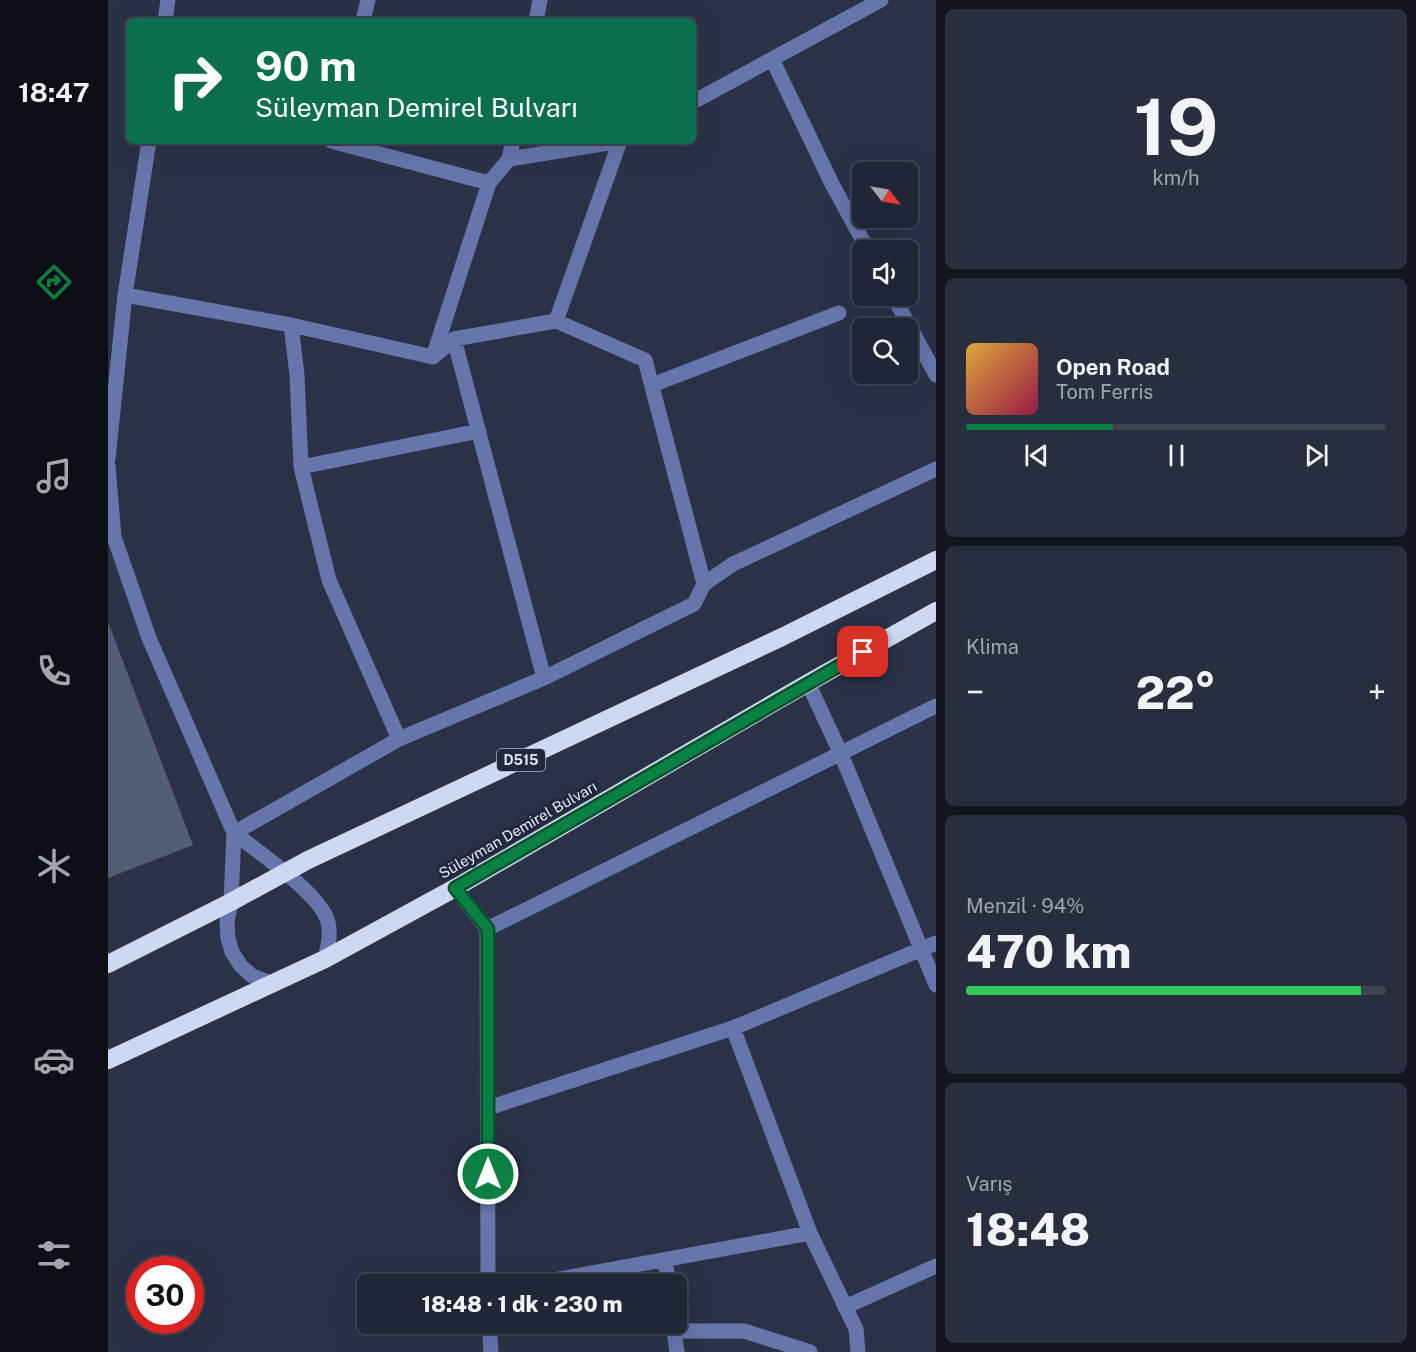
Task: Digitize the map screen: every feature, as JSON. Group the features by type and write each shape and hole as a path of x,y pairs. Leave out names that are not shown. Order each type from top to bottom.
{"highway":[{"name":"D515","path":"108,964 285,874 308,860 771,642 936,560"},
{"name":"Süleyman Demirel Bulvarı","path":"108,1060 325,958 455,888 936,611"}],"street":[{"path":"165,18 168,0"},
{"path":"364,18 368,0"},
{"path":"537,18 540,0"},
{"path":"696,100 881,0"},
{"path":"772,59 832,184 863,240"},
{"path":"108,459 125,295 148,144"},
{"path":"343,144 489,183"},
{"path":"433,357 489,183 509,159 512,144"},
{"path":"509,159 602,144"},
{"path":"556,321 620,144"},
{"path":"125,295 291,325 433,357"},
{"path":"898,306 936,375"},
{"path":"652,385 839,313"},
{"path":"433,357 454,339 556,321 645,360 704,584"},
{"path":"291,325 297,375 302,467 329,580 399,739"},
{"path":"454,339 544,678"},
{"path":"302,467 479,431"},
{"path":"108,465 114,537 148,638 234,833 231,902 227,921 232,952 241,966 252,976 271,983"},
{"path":"234,833 399,739 544,678 694,604 704,584 733,564 936,469"},
{"path":"808,683 841,754 936,985"},
{"path":"488,929 936,706"},
{"path":"234,833 314,899 322,909 328,922 329,940 325,958"},
{"path":"455,888 488,929 488,1274"},
{"path":"488,1108 734,1028 936,943"},
{"path":"734,1028 810,1233 856,1329 858,1352"},
{"path":"587,1274 810,1233"},
{"path":"665,1260 667,1274"},
{"path":"845,1307 936,1266"},
{"path":"687,1328 744,1331 810,1352"},
{"path":"490,1334 491,1352"},
{"path":"675,1334 677,1352"}],"building":[{"path":"108,622 193,845 108,878"}],"route":[{"path":"488,1174 488,929 455,888 863,652"}]}
